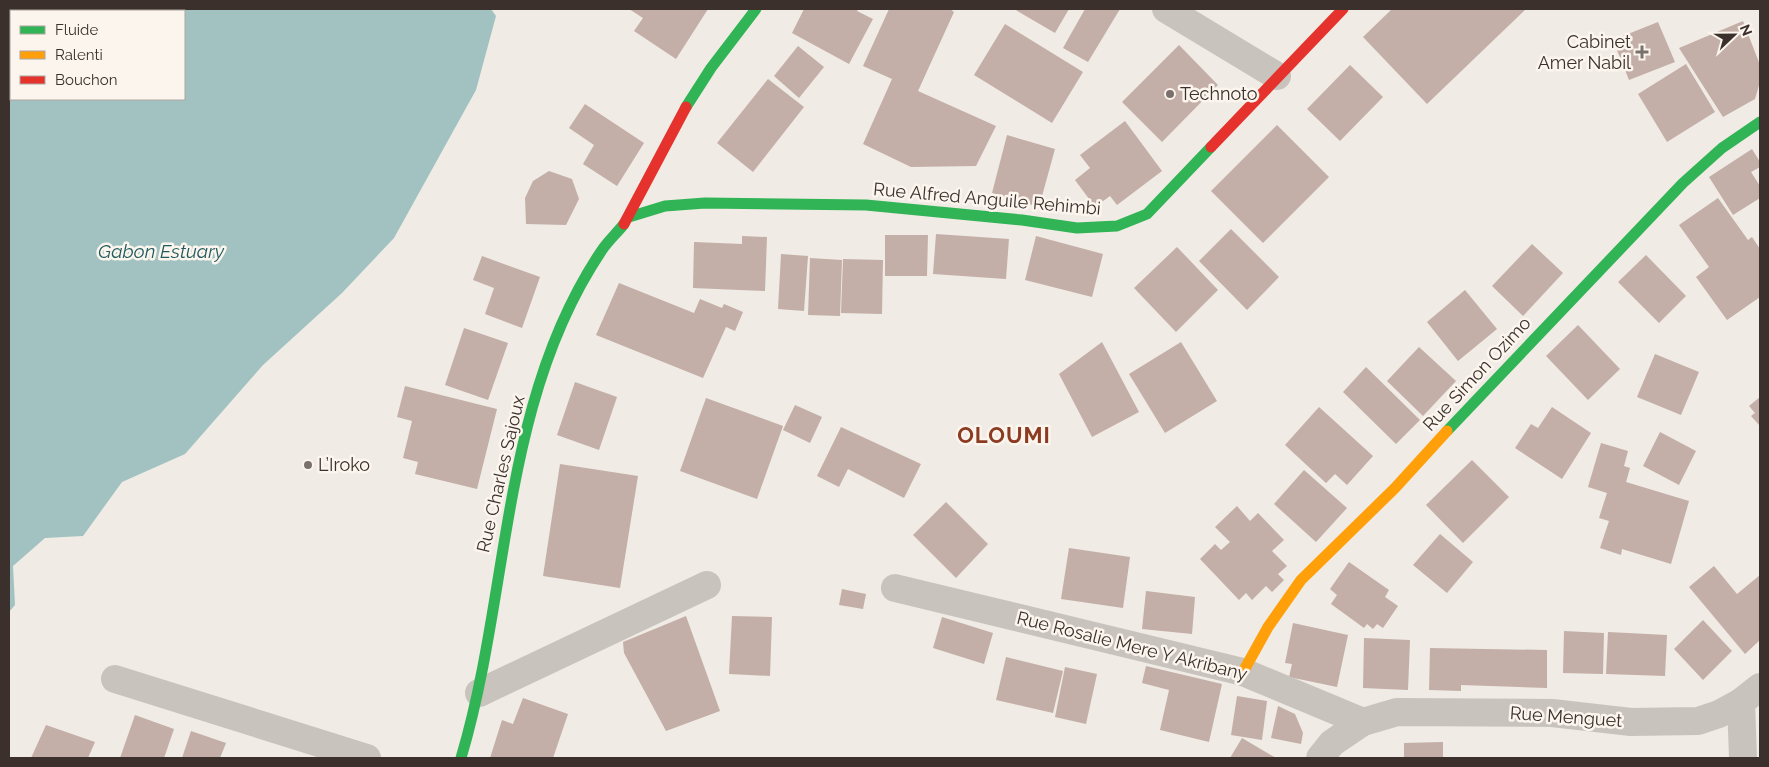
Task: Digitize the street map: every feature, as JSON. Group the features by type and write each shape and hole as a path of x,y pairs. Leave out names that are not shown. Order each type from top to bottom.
{"street":[{"name":"Rue Charles Sajoux","path":"461,758 479,693 516,474 534,403 554,343 576,295 602,250 630,217 673,129 738,32 756,9"},
{"path":"1166,9 1277,76"},
{"name":"Rue Alfred Anguile Rehimbi","path":"630,217 665,206 705,203 805,204 866,206 942,212 1077,228 1117,226 1148,214 1277,76 1343,9"},
{"name":"Rue Simon Ozimo","path":"1244,672 1268,627 1301,580 1395,488 1494,380 1683,183 1722,148 1760,122"},
{"path":"479,693 707,585"},
{"name":"Rue Rosalie Mere Y Akribany","path":"895,588 1244,672 1363,722"},
{"path":"115,680 367,758"},
{"path":"1743,758 1751,694"},
{"name":"Rue Menguet","path":"1320,758 1332,742 1363,722 1398,712 1441,711 1552,714 1631,722 1666,723 1698,721 1719,714 1751,694"}],"water":[{"name":"Gabon Estuary","path":"9,9 491,9 496,16 476,90 394,238 342,293 263,365 185,454 122,482 83,536 45,538 13,566 15,605 9,612"}],"building":[{"path":"629,9 708,9 676,59 634,31 643,18"},
{"path":"804,9 858,9 857,11 873,19 849,64 792,33"},
{"path":"889,9 950,9 954,12 918,91 996,126 976,166 911,167 863,144 892,79 863,66"},
{"path":"1014,9 1069,9 1055,33"},
{"path":"1085,9 1120,9 1088,62 1063,48"},
{"path":"1392,9 1526,9 1427,104 1363,37"},
{"path":"1743,21 1760,65 1760,82 1755,99 1723,117 1679,48"},
{"path":"1658,22 1675,62 1629,80 1613,40"},
{"path":"1005,24 1083,72 1052,123 974,75"},
{"name":"Technoto","path":"1179,45 1218,85 1162,142 1122,102"},
{"path":"798,46 824,67 799,98 774,76"},
{"path":"1686,64 1715,112 1667,142 1638,94"},
{"path":"1350,65 1383,97 1340,141 1307,109"},
{"path":"768,79 804,107 753,172 717,143"},
{"path":"585,104 644,143 617,186 583,164 594,145 569,128"},
{"path":"1125,121 1162,171 1117,205 1110,196 1095,207 1075,180 1090,168 1080,155"},
{"path":"1277,125 1329,177 1263,243 1211,191"},
{"path":"1007,135 1055,149 1039,207 992,193"},
{"path":"1752,149 1760,162 1760,167 1751,172 1760,186 1760,198 1733,215 1709,177"},
{"path":"549,171 572,179 579,199 566,225 526,224 525,198 533,181"},
{"path":"1718,198 1748,240 1752,237 1760,249 1760,297 1727,320 1696,277 1709,267 1679,225"},
{"path":"1231,229 1279,277 1247,310 1199,261"},
{"path":"936,234 1009,239 1006,279 933,274"},
{"path":"885,235 928,235 927,276 885,276"},
{"path":"742,236 767,237 765,291 693,288 694,242 742,244"},
{"path":"1036,236 1103,254 1092,297 1025,280"},
{"path":"1532,244 1563,273 1523,316 1492,286"},
{"path":"1177,247 1218,290 1176,332 1134,288"},
{"path":"781,254 808,256 804,311 778,309"},
{"path":"1646,255 1686,296 1659,323 1618,282"},
{"path":"482,256 540,277 522,328 485,314 494,288 473,280"},
{"path":"810,258 842,260 840,316 808,315"},
{"path":"843,259 883,260 882,314 841,313"},
{"path":"619,283 694,313 700,299 722,308 724,304 743,312 735,331 726,327 703,378 596,335"},
{"path":"1465,290 1497,329 1458,361 1427,322"},
{"path":"1578,325 1620,369 1588,400 1546,356"},
{"path":"464,328 508,343 488,400 445,385"},
{"path":"1102,342 1139,412 1092,437 1059,374"},
{"path":"1181,342 1217,401 1165,433 1129,374"},
{"path":"1419,347 1456,381 1423,416 1387,381"},
{"path":"1655,354 1699,372 1681,415 1637,397"},
{"path":"1366,367 1420,420 1396,444 1343,392"},
{"path":"575,382 617,397 599,450 557,435"},
{"path":"405,386 497,409 477,489 415,474 418,462 403,458 412,421 397,417"},
{"path":"1760,397 1760,426 1751,416 1755,413 1749,406"},
{"path":"706,398 783,426 757,499 680,471"},
{"path":"795,405 822,417 810,443 783,430"},
{"path":"1319,407 1373,456 1347,485 1335,474 1326,483 1285,445"},
{"path":"1552,407 1591,433 1562,479 1515,448 1531,424 1538,428"},
{"path":"841,427 921,464 904,498 848,469 839,487 817,476"},
{"path":"1660,432 1696,451 1679,485 1643,466"},
{"path":"1601,443 1628,451 1624,466 1630,468 1626,482 1689,501 1671,564 1622,549 1621,555 1600,548 1609,521 1599,518 1607,493 1588,487"},
{"path":"1472,460 1509,497 1463,543 1426,505"},
{"path":"560,464 638,476 620,588 543,576"},
{"path":"1304,470 1347,508 1316,542 1274,504"},
{"path":"946,502 988,544 956,578 913,535"},
{"path":"1237,506 1250,521 1258,513 1284,540 1272,551 1287,566 1278,574 1284,580 1272,592 1266,586 1252,600 1246,593 1239,600 1200,559 1215,544 1221,550 1230,542 1215,527"},
{"path":"1440,534 1473,562 1447,593 1413,565"},
{"path":"1069,548 1130,557 1123,608 1061,599"},
{"path":"1349,562 1389,590 1385,597 1398,606 1383,628 1377,624 1373,629 1367,624 1364,628 1331,604 1337,595 1330,589"},
{"path":"1714,566 1737,594 1760,575 1760,640 1745,654 1689,587"},
{"path":"842,589 866,594 863,609 839,605"},
{"path":"1146,591 1195,597 1192,634 1142,629"},
{"path":"686,616 720,711 666,731 624,653 623,642"},
{"path":"732,616 772,617 770,676 729,674"},
{"path":"942,617 993,633 984,664 933,648"},
{"path":"1703,620 1732,651 1703,680 1674,649"},
{"path":"1293,623 1348,635 1337,687 1289,677 1292,664 1285,663"},
{"path":"1564,631 1604,633 1603,674 1563,673"},
{"path":"1608,632 1667,635 1665,676 1606,674"},
{"path":"1364,638 1410,640 1408,690 1363,688"},
{"path":"1430,648 1547,650 1547,688 1461,685 1461,691 1429,690"},
{"path":"1006,657 1063,671 1053,713 996,700"},
{"path":"1146,666 1222,684 1209,742 1160,730 1169,690 1142,683"},
{"path":"1065,667 1097,674 1086,724 1055,717"},
{"path":"1237,696 1267,701 1262,740 1231,735"},
{"path":"523,698 568,714 553,758 490,758 502,720 513,724"},
{"path":"1278,706 1295,714 1303,733 1301,744 1271,738"},
{"path":"135,715 174,729 164,758 120,758"},
{"path":"46,725 95,742 88,758 31,758"},
{"path":"191,731 226,743 220,758 182,758"},
{"path":"1242,738 1276,758 1230,758"},
{"path":"1443,742 1443,758 1404,758 1404,743"}],"traffic: fast":[{"path":"686,107 711,68 756,9"},
{"path":"1447,431 1683,183 1722,148 1760,122"},
{"path":"629,217 665,206 705,203 866,205 1022,220 1077,228 1117,226 1147,214 1211,147"},
{"path":"461,758 477,694 490,629 512,498 526,433 544,369 569,308 602,250 624,224"}],"traffic: slow":[{"path":"1243,672 1268,627 1301,580 1395,488 1447,431"}],"traffic: jam":[{"path":"1211,147 1343,9"},
{"path":"624,224 686,107"}],"place":[{"name":"Cabinet Amer Nabil","path":"1642,52"},
{"name":"Technoto","path":"1170,94"},
{"name":"L’Iroko","path":"308,465"}],"district":[{"name":"OLOUMI","path":"1004,435"}]}
